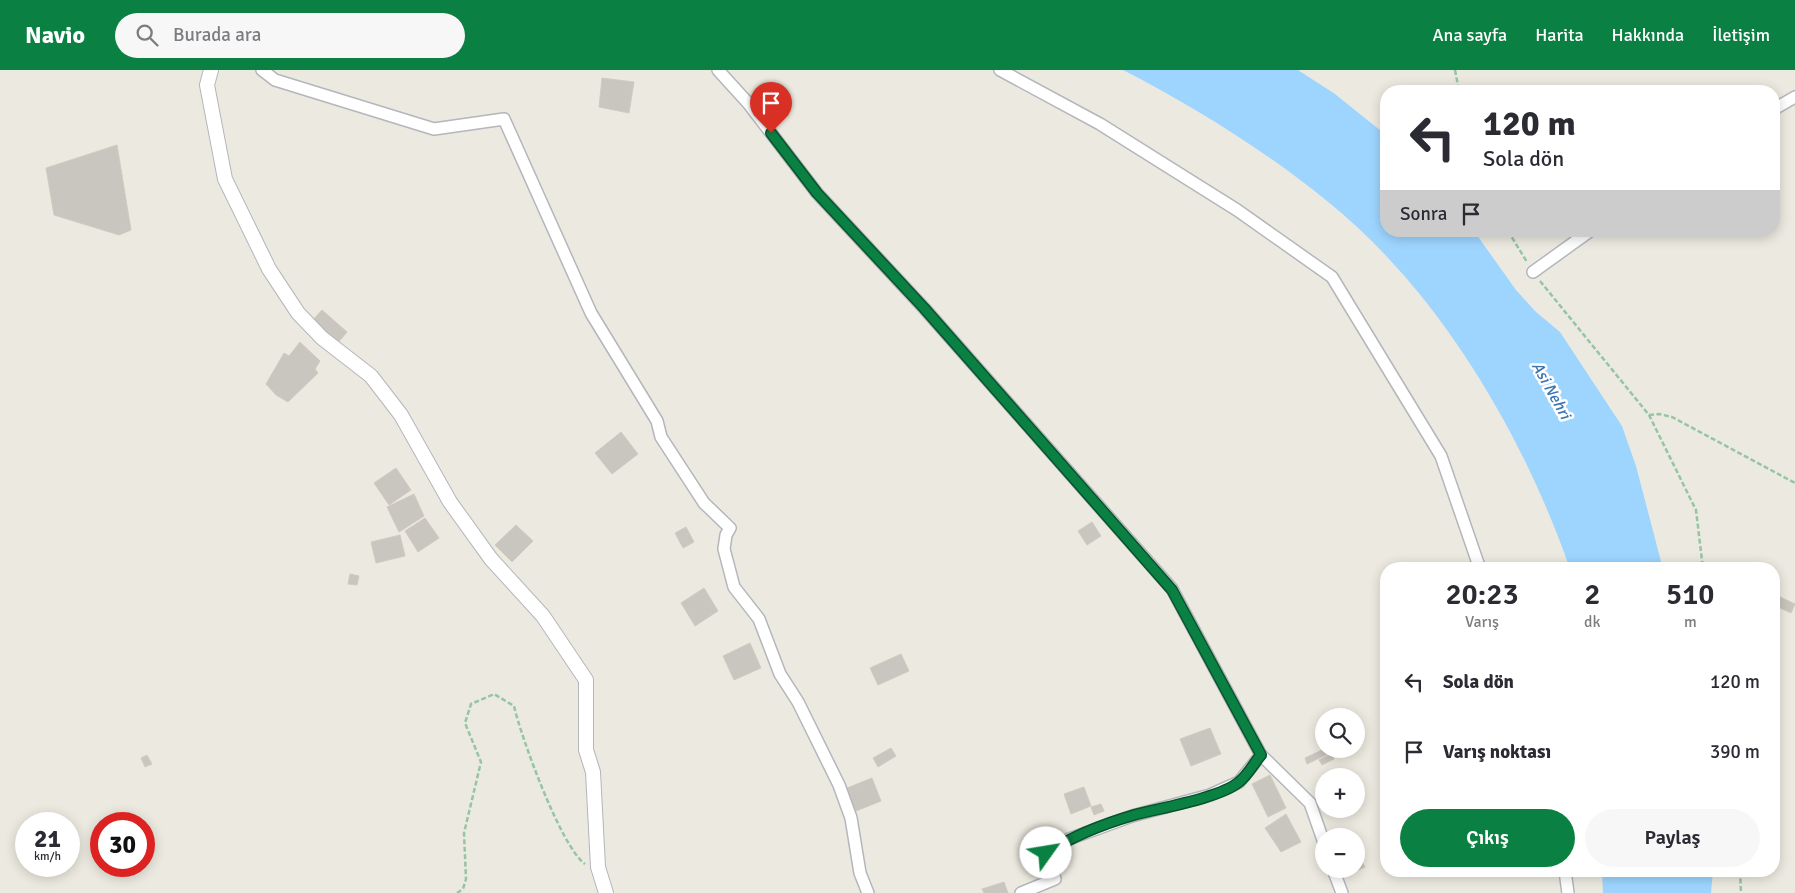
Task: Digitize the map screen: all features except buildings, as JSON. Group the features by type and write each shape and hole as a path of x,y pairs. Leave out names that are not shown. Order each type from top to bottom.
{"street":[{"path":"211,70 208,86 225,179 268,269 298,313 322,338 371,376 401,415 450,502 491,559 543,616 586,680 586,750 593,772 598,867 606,893"},
{"path":"262,70 275,80 434,129 504,120 591,313 657,421 661,437 704,503 730,528 726,535 724,549 734,587 759,619 780,674 798,702 839,785 851,818 860,873 868,893"},
{"path":"718,70 748,103 817,193 924,308 1172,590 1261,755 1310,803 1319,828"},
{"path":"1000,70 1100,124 1237,210 1332,277 1441,456 1478,562"},
{"path":"1780,106 1795,97"},
{"path":"1533,272 1582,237"},
{"path":"1021,893 1055,879 1046,853 1069,838 1132,816 1210,796 1239,782 1261,755"},
{"path":"1566,877 1568,893"},
{"path":"1336,878 1342,893"}],"path":[{"path":"1455,70 1458,85"},
{"path":"1512,237 1533,272 1649,415 1696,510 1702,562"},
{"path":"1649,415 1659,414 1672,417 1795,484"},
{"path":"458,893 463,889 466,879 464,833 481,762 465,723 471,704 494,694 514,706 520,733 559,824 575,855 583,863 598,867"},
{"path":"1740,877 1741,893"}],"water":[{"name":"Asi Nehri","path":"1123,70 1298,70 1335,94 1380,130 1380,237 1478,237 1516,290 1535,311 1560,332 1622,426 1636,466 1661,562 1567,562 1551,518 1528,467 1502,417 1473,368 1441,321 1406,277 1368,237 1303,182 1228,130"},
{"path":"1602,877 1712,877 1711,893 1603,893"}],"route":[{"path":"771,133 817,193 924,308 1008,406 1172,590 1261,755 1239,782 1210,796 1132,816 1069,838 1046,853"}]}
